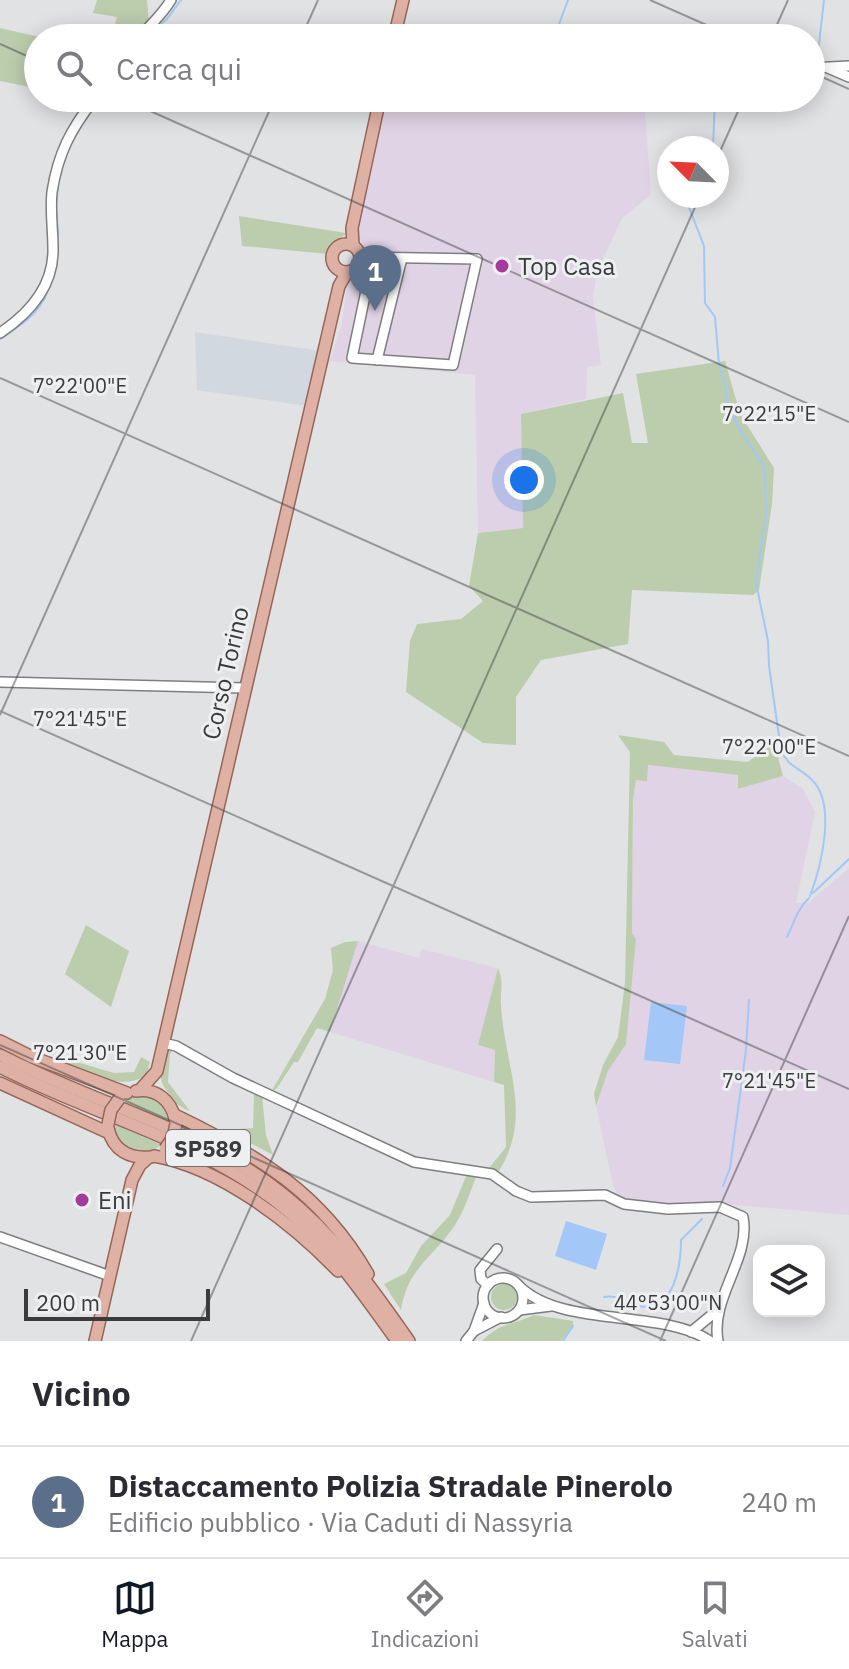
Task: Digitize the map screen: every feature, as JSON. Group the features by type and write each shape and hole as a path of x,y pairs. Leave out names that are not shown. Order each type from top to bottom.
{"main road":[{"path":"397,24 403,0"},
{"path":"348,245 377,112"},
{"path":"348,245 360,257 355,268 342,270 332,255 336,248 348,245"},
{"name":"Corso Torino","path":"157,1071 342,270"},
{"path":"0,1041 123,1096"},
{"name":"SP589","path":"0,1055 196,1142 257,1175 281,1192 321,1227 372,1297 397,1341"},
{"name":"SP589","path":"0,1067 193,1151 237,1175 299,1220 409,1341"},
{"path":"140,1090 157,1071"},
{"path":"157,1071 162,1096 175,1119 253,1155 299,1189 351,1247 370,1278 372,1297"},
{"path":"0,1083 108,1129 132,1180"},
{"path":"108,1129 111,1110 123,1096 140,1090 162,1096"},
{"path":"94,1340 132,1180 140,1165 165,1149 173,1137 175,1119"},
{"path":"121,1151 134,1157 151,1157 200,1171 257,1204 372,1297"}],"street":[{"path":"151,24 163,15 171,0"},
{"path":"828,68 849,66"},
{"path":"828,68 849,77"},
{"path":"0,333 35,305 44,286 53,252 52,194 64,145 85,112"},
{"path":"360,257 477,259 453,365 350,357 371,267"},
{"path":"377,360 402,258"},
{"path":"0,682 244,688"},
{"path":"163,1043 176,1046 233,1078 414,1162 492,1174 516,1191 531,1197 611,1196 624,1204 668,1209 720,1207 743,1217 745,1226 741,1244 719,1309 718,1341"},
{"path":"0,1237 110,1276"},
{"path":"488,1285 481,1279 480,1270 497,1249"},
{"path":"488,1285 504,1278 551,1306 691,1332 710,1341"},
{"path":"466,1341 474,1331 488,1285"},
{"path":"474,1331 501,1317 514,1315 519,1310 523,1298 519,1286"},
{"path":"484,1303 490,1312 501,1317"},
{"path":"519,1310 551,1306"},
{"path":"691,1332 719,1309"}],"shaded area":[{"path":"383,112 645,112 651,195 622,218 597,272 593,297 601,365 587,367 586,399 521,414 523,528 478,533 475,375 330,361 342,323 347,281 362,271 366,254 357,233"},
{"path":"195,332 321,351 307,406 197,390"},
{"path":"647,765 738,775 739,789 783,776 803,789 815,812 796,903 808,903 849,868 849,1215 701,1202 665,1205 625,1199 618,1196 613,1185 596,1106 608,1071 626,1044 636,939 632,933 633,799 636,780"},
{"path":"358,941 419,958 422,949 498,968 478,1045 495,1050 494,1082 330,1032"}],"green space":[{"path":"97,0 147,0 149,23 115,24 117,17 93,13"},
{"path":"0,28 24,33 24,86 0,81"},
{"path":"239,216 347,233 333,243 328,254 242,246"},
{"path":"725,361 740,414 774,468 772,504 759,590 753,595 632,590 628,644 541,660 516,697 516,745 483,743 406,692 410,641 417,624 461,619 483,601 469,586 478,533 523,528 521,414 623,393 632,443 648,443 636,374"},
{"path":"618,735 664,742 674,755 748,762 774,742 783,776 738,789 738,775 648,765 647,781 636,780 633,799 632,933 636,939 626,1044 608,1071 596,1106 594,1094 603,1065 618,1037 625,983 630,752"},
{"path":"86,925 129,951 111,1007 65,974"},
{"path":"358,941 330,1032 317,1028 298,1062 294,1062 271,1092 325,999 333,970 331,948"},
{"path":"498,968 516,1112 508,1153 497,1174 475,1169 490,1167 506,1147 504,1085 494,1082 495,1050 478,1045"},
{"path":"167,1047 173,1049 168,1082 190,1111 177,1103 162,1083 161,1072"},
{"path":"141,1057 150,1062 146,1076 125,1082 104,1079 61,1062 63,1058 114,1073 134,1072"},
{"path":"254,1093 262,1096 266,1135 273,1155 226,1130 253,1128"},
{"path":"141,1095 162,1105 170,1125 121,1104"},
{"path":"112,1123 161,1145 145,1152 130,1149 118,1139"},
{"path":"467,1174 477,1175 462,1212 455,1226 413,1276 401,1310 384,1284 406,1273 421,1246 450,1215"},
{"path":"504,1284 513,1288 517,1297 513,1306 504,1310 495,1306 491,1297 495,1288"},
{"path":"534,1315 573,1321 573,1328 561,1341 482,1341 501,1327"}],"water":[{"path":"651,1002 687,1006 680,1064 644,1060"},
{"path":"566,1221 607,1234 596,1270 555,1256"}],"waterway":[{"path":"161,24 181,0"},
{"path":"559,24 568,0"},
{"path":"821,24 824,0"},
{"path":"713,136 714,112"},
{"path":"55,269 59,176"},
{"path":"689,208 704,246 705,303 715,317 726,401 740,430 765,468 766,515 756,583 768,641 781,750 791,764 812,780 824,804 822,853 810,896"},
{"path":"0,339 33,315 44,300 52,279"},
{"path":"813,893 849,859"},
{"path":"787,937 809,898"},
{"path":"723,1186 730,1168 746,1050 749,1000"},
{"path":"604,1297 640,1306 661,1302 668,1295 677,1274 681,1240 702,1219"},
{"path":"563,1341 573,1326"}],"place":[{"name":"Top Casa","path":"502,266"},
{"name":"Distaccamento Polizia Stradale Pinerolo","path":"375,311"},
{"name":"Eni","path":"82,1200"}]}
